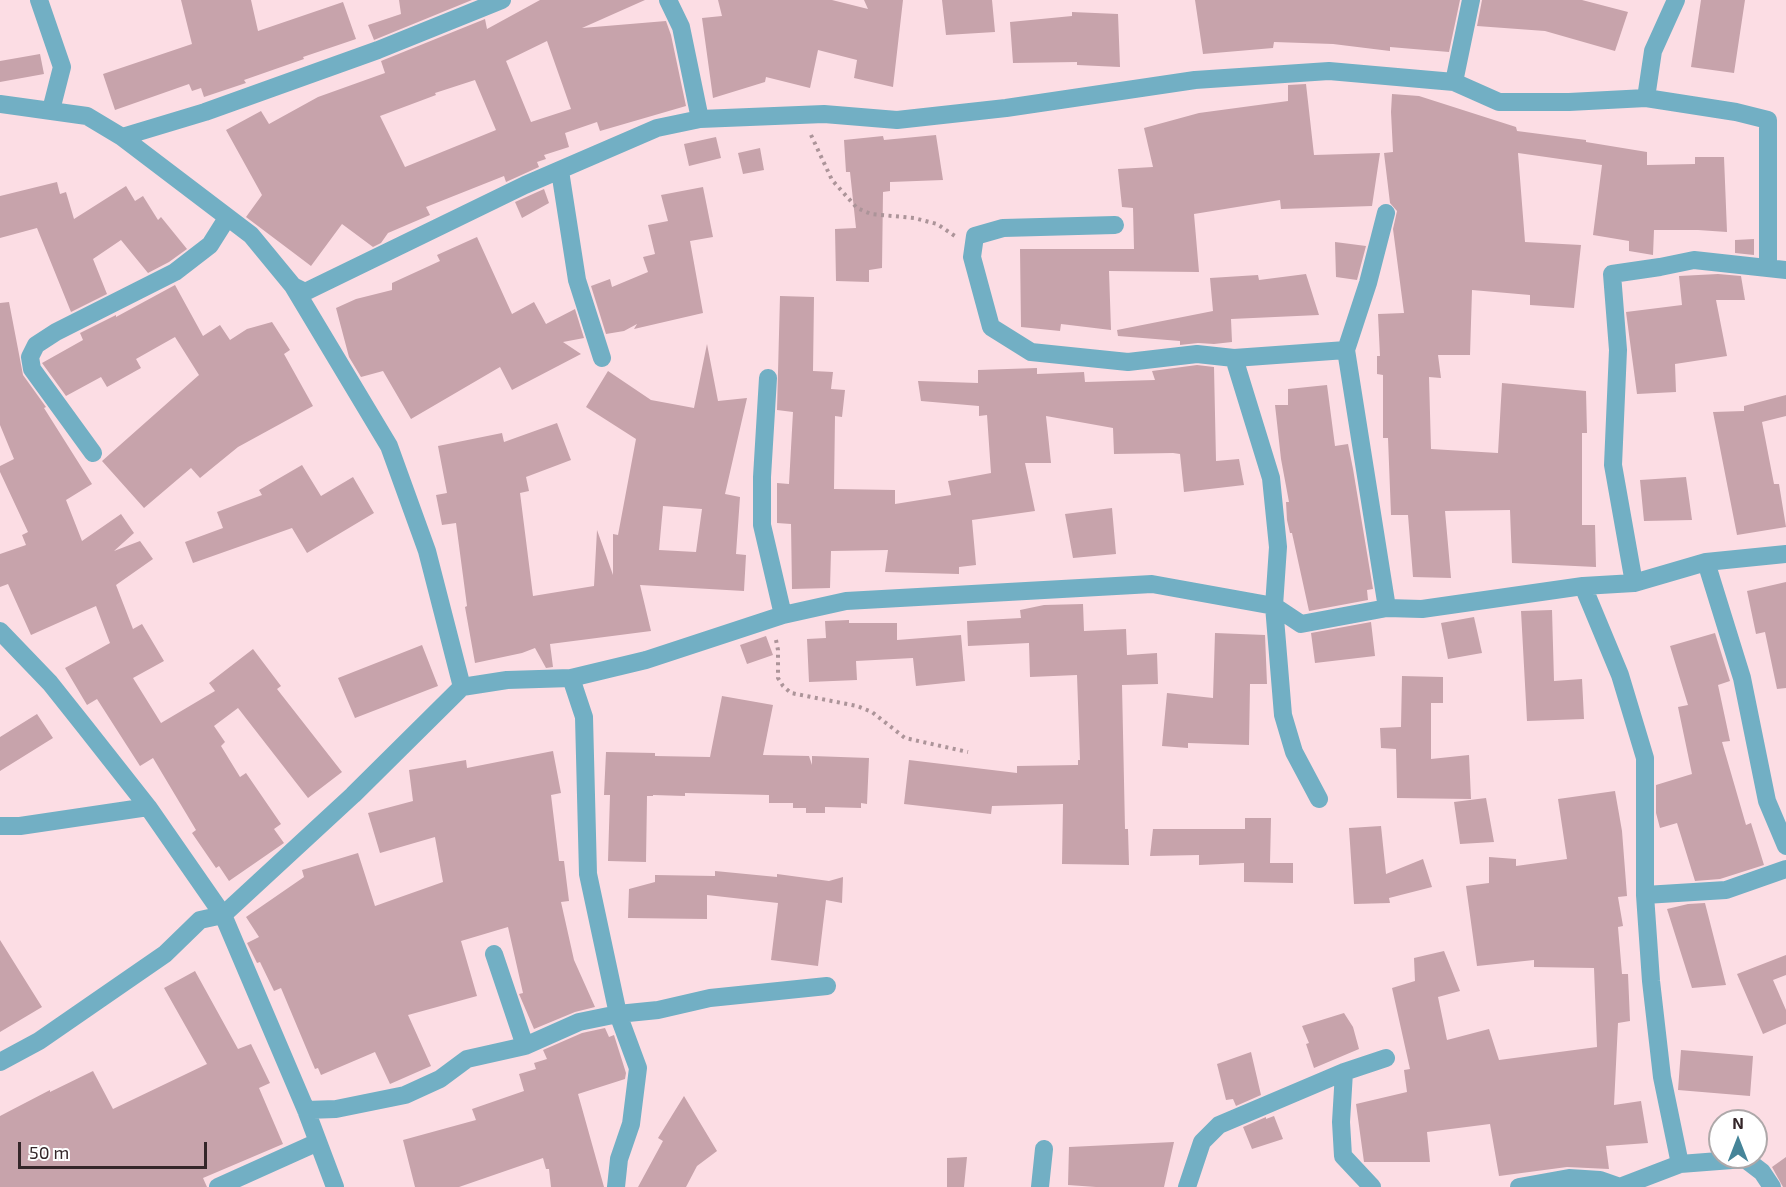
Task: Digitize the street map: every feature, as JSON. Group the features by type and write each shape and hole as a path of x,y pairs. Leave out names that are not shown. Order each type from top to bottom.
{"street":[{"path":"39,0 62,67 51,110"},
{"path":"122,137 205,112 378,50 502,0"},
{"path":"668,0 681,27 700,119"},
{"path":"1454,82 1471,0"},
{"path":"1646,98 1653,51 1676,0"},
{"path":"293,286 305,292 525,185 657,128 700,119 824,114 897,120 1006,108 1195,80 1329,71 1454,82 1499,102 1569,102 1646,98 1736,112 1777,122 1777,269 1694,260 1612,274 1618,350 1613,465 1634,583"},
{"path":"0,104 87,116 122,137 251,235 293,286 389,446 428,551 462,687"},
{"path":"560,171 577,280 602,357"},
{"path":"1386,213 1368,283 1346,350 1387,608"},
{"path":"93,453 32,369 30,357 36,345 175,272 210,245 227,218"},
{"path":"1114,225 1003,228 975,236 972,257 991,327 1031,352 1128,362 1197,354 1234,357 1346,350"},
{"path":"1234,357 1271,478 1278,547 1274,606 1283,715 1294,752 1319,799"},
{"path":"768,378 762,477 762,525 777,617"},
{"path":"0,1062 39,1041 165,954 200,920 223,915 352,795 462,687 507,680 572,678 645,660 777,617 846,600 1152,584 1274,606 1301,624 1387,608 1422,609 1583,585 1634,583 1706,562 1786,554"},
{"path":"1706,562 1742,678 1767,801 1786,846"},
{"path":"1583,585 1620,675 1645,758 1645,895 1651,981 1662,1077 1680,1164"},
{"path":"0,631 50,683 148,807 223,915 306,1110 335,1187"},
{"path":"572,678 584,717 588,873 618,1014 638,1068 631,1124 619,1159 616,1187"},
{"path":"0,826 31,825 148,807"},
{"path":"1645,895 1726,890 1786,869"},
{"path":"494,954 525,1046"},
{"path":"306,1110 336,1109 405,1095 440,1079 467,1059 525,1046 579,1022 618,1014 658,1010 710,998 827,987"},
{"path":"1187,1187 1202,1142 1219,1125 1344,1071 1386,1058"},
{"path":"1344,1071 1342,1156 1372,1187"},
{"path":"218,1187 318,1142"},
{"path":"1040,1187 1044,1149"},
{"path":"1520,1187 1569,1178 1600,1180 1620,1187 1680,1164 1745,1159 1762,1172 1772,1187"}],"path":[{"path":"798,115 816,144 832,180 857,208 872,214 914,218 937,224 973,248"},
{"path":"777,617 778,678 791,693 856,706 872,712 905,738 968,752"}],"building":[{"path":"181,0 251,0 258,31 343,2 356,39 303,57 304,59 244,80 246,83 204,97 201,88 192,91 189,84 115,110 103,74 192,44"},
{"path":"399,0 472,0 374,40 368,25 401,14"},
{"path":"540,0 645,0 582,28 666,21 686,106 600,131 597,122 565,133 569,147 544,155 546,159 537,162 539,167 506,182 504,176 426,207 430,215 388,233 381,243 373,247 342,224 311,266 246,217 262,195 226,130 261,111 269,124 318,97 385,73 381,61 485,19 487,29","holes":["547,41 571,109 531,122 506,61","475,80 496,130 405,167 380,116 436,95 435,93"]},
{"path":"718,0 832,0 868,9 864,0 903,0 893,87 854,78 857,60 818,50 810,88 766,77 765,82 713,98 702,18 722,16"},
{"path":"942,0 992,0 995,32 946,35"},
{"path":"1195,0 1460,0 1449,52 1390,47 1390,51 1333,44 1274,42 1273,48 1203,54"},
{"path":"1482,0 1582,0 1628,12 1615,51 1545,31 1477,26"},
{"path":"1701,0 1745,0 1734,73 1691,67"},
{"path":"1072,12 1118,14 1120,67 1077,65 1077,62 1013,63 1010,22 1072,16"},
{"path":"40,54 44,74 0,82 0,61"},
{"path":"1306,84 1314,155 1380,153 1372,206 1281,209 1280,200 1194,214 1199,272 1109,271 1111,330 1061,324 1060,331 1021,327 1020,249 1134,249 1133,208 1122,207 1118,169 1153,167 1144,128 1199,113 1288,101 1288,85"},
{"path":"1392,94 1419,96 1516,127 1517,131 1586,140 1586,142 1647,152 1647,165 1695,164 1695,157 1724,157 1727,232 1654,230 1653,255 1629,251 1629,241 1593,235 1602,165 1518,153 1525,242 1581,245 1574,308 1530,305 1530,295 1472,290 1470,355 1438,355 1441,378 1429,377 1431,449 1498,453 1502,383 1586,391 1587,433 1582,433 1582,525 1595,525 1596,567 1512,563 1510,510 1445,511 1451,578 1413,577 1408,515 1391,515 1388,438 1383,438 1383,375 1377,374 1377,356 1380,356 1378,314 1404,313 1393,229 1397,211 1390,203 1384,153 1393,152"},
{"path":"936,135 943,180 890,182 890,191 883,192 882,268 869,270 869,282 836,281 835,229 856,228 850,172 846,172 844,140 883,136 884,140"},
{"path":"716,137 721,158 689,166 684,144"},
{"path":"760,148 764,170 743,174 738,153"},
{"path":"57,182 60,194 66,192 74,219 126,186 135,201 143,196 158,220 161,217 187,249 148,273 121,240 93,259 107,294 71,312 37,228 0,238 0,196"},
{"path":"703,187 713,237 690,241 703,313 634,329 637,324 624,331 606,334 591,286 610,279 612,287 648,272 643,257 655,254 648,225 668,221 661,195"},
{"path":"544,189 549,203 522,218 515,202"},
{"path":"477,237 512,314 534,302 546,324 575,309 584,338 563,342 581,354 512,390 500,367 411,419 383,371 361,377 349,357 336,308 356,299 392,290 392,283 440,261 437,255"},
{"path":"1754,239 1754,255 1735,253 1735,240"},
{"path":"1335,242 1366,246 1357,280 1336,277"},
{"path":"1306,274 1319,315 1231,319 1232,342 1214,344 1180,345 1180,341 1118,336 1117,330 1213,311 1210,278 1258,275 1259,280"},
{"path":"1718,274 1741,276 1745,300 1716,300 1727,356 1675,364 1676,392 1637,394 1626,312 1682,305 1679,276"},
{"path":"175,285 203,336 220,325 230,340 247,329 272,322 290,350 284,354 313,406 238,447 200,478 191,468 144,508 102,461 199,375 175,337 136,359 141,368 107,387 101,377 66,396 42,363 83,340 80,333 116,315 116,317"},
{"path":"780,296 814,297 813,371 833,372 831,389 845,390 842,417 835,416 834,489 895,490 895,504 951,495 948,481 991,473 987,415 979,416 979,406 921,401 918,381 978,383 978,370 1037,368 1037,374 1084,372 1085,382 1155,380 1152,371 1197,365 1214,367 1216,461 1239,459 1244,485 1184,492 1180,454 1114,454 1113,428 1046,416 1051,463 1025,463 1035,511 972,520 976,565 959,567 959,574 885,572 888,550 831,551 830,588 792,589 791,524 777,523 777,483 789,484 793,412 777,410"},
{"path":"9,302 23,375 46,407 44,408 92,484 66,500 82,541 121,514 134,533 114,551 140,541 153,559 116,585 133,629 142,624 164,661 133,678 161,723 215,691 209,683 253,649 281,686 277,689 342,772 308,798 238,708 214,726 225,742 221,746 240,777 246,773 281,824 274,829 284,843 229,881 219,866 216,868 192,833 196,830 153,758 140,766 97,699 87,705 65,668 110,643 96,606 31,635 8,584 0,587 0,554 26,545 22,535 28,532 0,472 0,466 14,459 0,425 0,303"},
{"path":"707,344 718,401 747,398 725,494 740,497 736,554 746,555 744,591 640,585 651,631 550,644 553,667 546,668 535,648 475,663 465,607 467,606 456,523 442,525 436,495 447,493 438,446 502,433 504,442 557,423 571,460 526,477 529,491 520,493 533,596 594,586 597,530 613,575 613,534 618,535 636,439 586,407 608,371 651,400 694,408","holes":["663,506 702,509 696,552 659,550"]},
{"path":"1327,385 1335,446 1348,444 1373,589 1367,590 1368,600 1309,611 1292,533 1290,533 1287,520 1286,502 1289,502 1275,405 1288,405 1288,389"},
{"path":"1786,395 1786,416 1762,422 1774,484 1779,484 1786,527 1737,535 1713,412 1744,411 1744,406"},
{"path":"302,465 321,496 353,477 374,513 307,553 292,528 193,563 185,542 223,528 217,512 262,495 259,490"},
{"path":"1686,477 1692,520 1644,521 1640,480"},
{"path":"1112,508 1116,554 1073,558 1065,514"},
{"path":"1786,582 1786,688 1777,689 1765,632 1756,634 1747,591"},
{"path":"1083,604 1084,631 1126,629 1127,655 1157,653 1158,684 1122,685 1125,829 1128,829 1129,865 1062,864 1063,804 992,806 991,814 904,804 909,760 1017,773 1017,766 1078,765 1078,760 1080,760 1077,675 1030,677 1029,643 968,646 967,621 1021,618 1020,610 1044,605"},
{"path":"1552,610 1554,681 1582,679 1584,719 1527,721 1521,611"},
{"path":"1474,617 1482,653 1448,659 1441,623"},
{"path":"849,620 849,623 897,623 897,640 961,635 965,681 916,686 913,658 856,661 857,680 809,682 807,639 826,638 825,621"},
{"path":"1371,622 1375,656 1315,663 1311,633"},
{"path":"1215,633 1265,635 1267,684 1250,684 1249,745 1188,743 1188,748 1162,746 1167,693 1213,698"},
{"path":"1715,633 1730,681 1718,685 1730,741 1722,742 1746,825 1751,823 1764,865 1720,879 1695,881 1677,823 1660,828 1656,813 1656,785 1692,774 1678,707 1688,705 1670,646"},
{"path":"766,636 773,655 747,664 740,645"},
{"path":"422,645 438,686 355,718 338,678"},
{"path":"1402,676 1443,677 1443,703 1431,703 1431,759 1469,755 1471,799 1397,798 1396,749 1381,748 1380,728 1401,727"},
{"path":"722,696 773,705 763,755 809,756 812,765 812,756 869,758 867,804 861,803 861,808 825,807 825,813 806,813 806,808 793,808 793,803 769,803 769,795 685,793 685,796 647,796 646,862 608,861 610,795 604,795 606,752 710,757"},
{"path":"37,714 53,738 0,771 0,737"},
{"path":"553,751 561,793 551,795 559,861 564,861 569,901 561,902 574,960 595,1007 575,1012 534,1029 519,994 523,993 508,927 461,941 477,996 408,1015 431,1066 390,1084 375,1052 321,1075 318,1068 315,1069 281,988 274,991 260,962 257,963 247,943 259,937 246,917 304,877 302,870 358,853 375,906 443,882 435,837 380,853 368,813 413,801 409,770 466,760 467,768"},
{"path":"1615,791 1622,831 1627,896 1618,897 1623,926 1618,927 1622,974 1628,974 1630,1021 1618,1023 1614,1105 1641,1101 1648,1143 1606,1146 1609,1169 1567,1167 1499,1176 1490,1124 1427,1132 1430,1162 1364,1162 1356,1104 1407,1092 1404,1070 1410,1069 1392,988 1415,981 1414,958 1444,951 1460,991 1438,997 1447,1040 1489,1029 1499,1060 1597,1047 1594,968 1534,967 1534,960 1477,966 1466,886 1489,883 1489,857 1516,859 1516,866 1567,859 1558,799"},
{"path":"1486,798 1494,842 1460,844 1454,802"},
{"path":"1245,818 1271,818 1270,863 1293,863 1293,883 1244,882 1244,863 1199,865 1199,855 1150,856 1153,829 1245,829"},
{"path":"1381,826 1386,874 1423,859 1432,887 1389,898 1390,903 1354,904 1349,828"},
{"path":"715,871 777,877 777,874 829,881 843,877 842,903 826,900 818,966 771,960 778,903 707,895 707,919 628,918 629,889 655,882 655,875 715,876"},
{"path":"1705,903 1726,985 1692,988 1667,909"},
{"path":"0,940 42,1007 0,1032"},
{"path":"1786,955 1786,975 1773,980 1786,1010 1786,1024 1763,1034 1737,974"},
{"path":"195,971 238,1049 251,1044 270,1083 259,1088 283,1144 203,1178 207,1187 0,1187 0,1116 93,1071 113,1109 207,1064 164,988"},
{"path":"1344,1013 1353,1027 1359,1049 1314,1068 1306,1044 1309,1043 1302,1026"},
{"path":"605,1028 609,1037 614,1035 626,1073 625,1079 578,1094 604,1187 551,1187 549,1169 546,1169 543,1158 459,1187 415,1187 403,1140 476,1120 472,1109 524,1091 519,1074 536,1069 534,1063 547,1059 543,1050 582,1033"},
{"path":"1681,1050 1753,1056 1750,1096 1678,1090"},
{"path":"1251,1052 1261,1095 1236,1106 1233,1099 1226,1100 1217,1064"},
{"path":"684,1096 717,1151 697,1166 686,1187 638,1187 663,1141 658,1138"},
{"path":"1274,1116 1283,1139 1252,1149 1243,1127"},
{"path":"1174,1142 1164,1187 1068,1185 1069,1147"},
{"path":"967,1157 964,1187 947,1187 947,1158"},
{"path":"1786,1157 1786,1187 1783,1187 1772,1167"}]}
